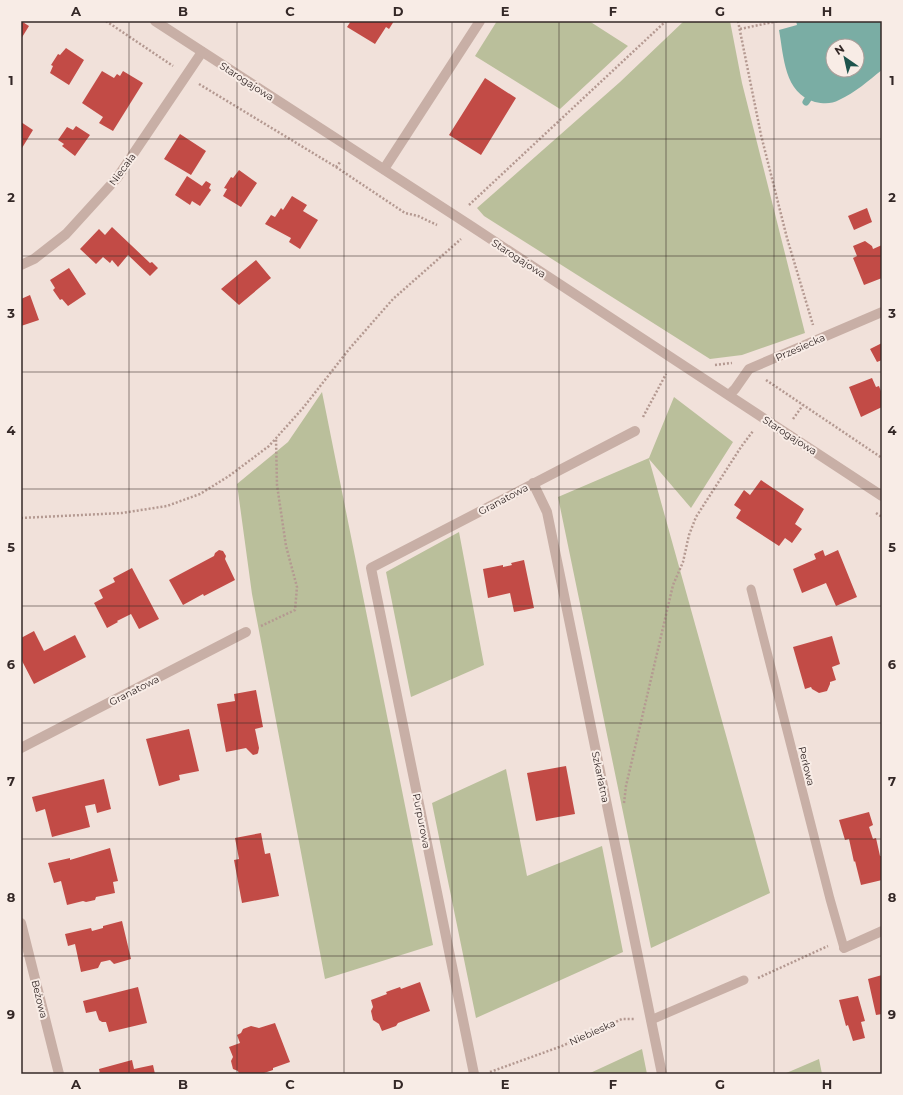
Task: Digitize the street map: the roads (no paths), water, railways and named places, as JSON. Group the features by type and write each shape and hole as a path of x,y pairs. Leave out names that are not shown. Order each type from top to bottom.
{"street":[{"name":"Starogajowa","path":"155,21 384,169 882,496"},
{"path":"384,169 480,21"},
{"name":"Niecała","path":"21,265 34,259 66,234 117,178 202,52"},
{"name":"Przesiecka","path":"729,395 735,390 749,369 882,312"},
{"name":"Granatowa","path":"371,568 635,431"},
{"name":"Szkarłatna","path":"533,483 547,512 662,1074"},
{"name":"Purpurowa","path":"371,568 474,1074"},
{"name":"Granatowa","path":"21,748 246,632"},
{"name":"Beżowa","path":"21,924 59,1074"},
{"path":"844,948 882,931"}],"lane":[{"name":"Perłowa","path":"751,589 830,899 844,948"},
{"path":"651,1020 744,980"}],"water":[{"path":"796,21 882,21 882,70 845,97 831,103 815,102 797,91 791,82 784,62 779,30 797,25"}]}
